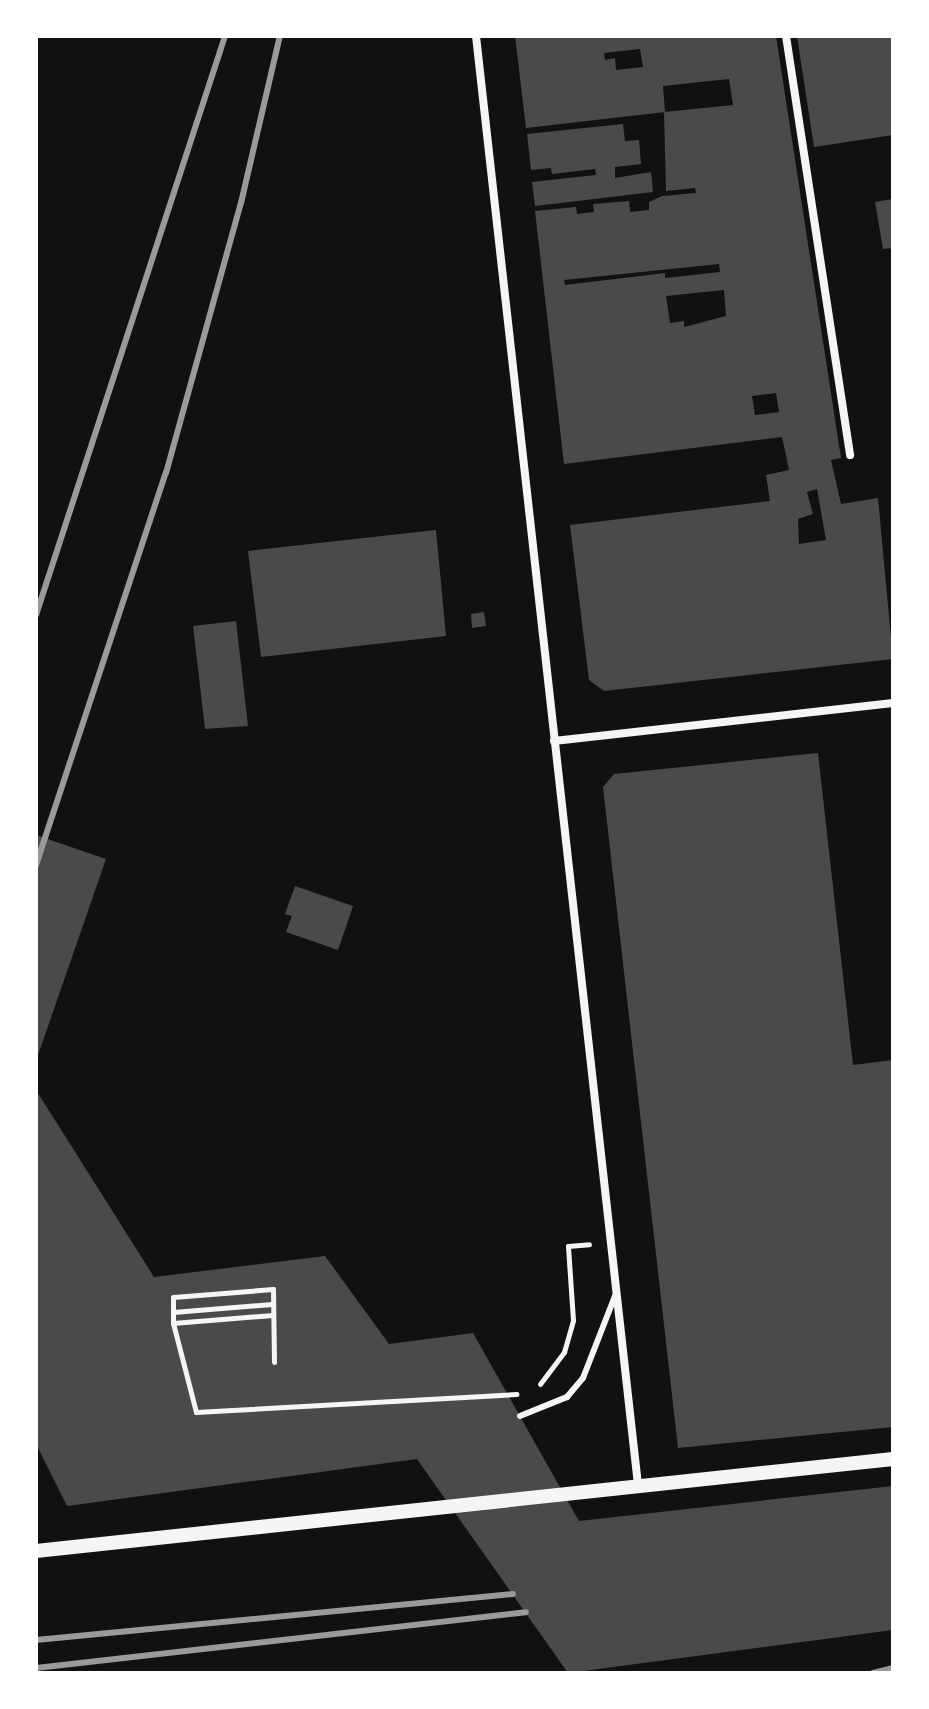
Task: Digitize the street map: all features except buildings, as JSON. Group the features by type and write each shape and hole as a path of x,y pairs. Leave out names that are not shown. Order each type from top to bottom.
{"street":[{"path":"476,36 638,1485"},
{"path":"786,36 850,455"},
{"path":"554,741 893,703"},
{"path":"36,1551 893,1459"}],"lane":[{"path":"520,1416 557,1403 583,1378 615,1296"}],"path":[{"path":"536,1388 564,1352 573,1320 568,1246 610,1242"},
{"path":"274,1362 273,1289 173,1297 173,1323 196,1412 522,1393"},
{"path":"173,1312 273,1304"},
{"path":"173,1323 273,1315"}],"railway":[{"path":"36,615 225,36"},
{"path":"36,865 166,473 241,203 280,36"},
{"path":"36,1640 513,1594"},
{"path":"36,1668 526,1612"},
{"path":"873,1673 893,1668"}]}
